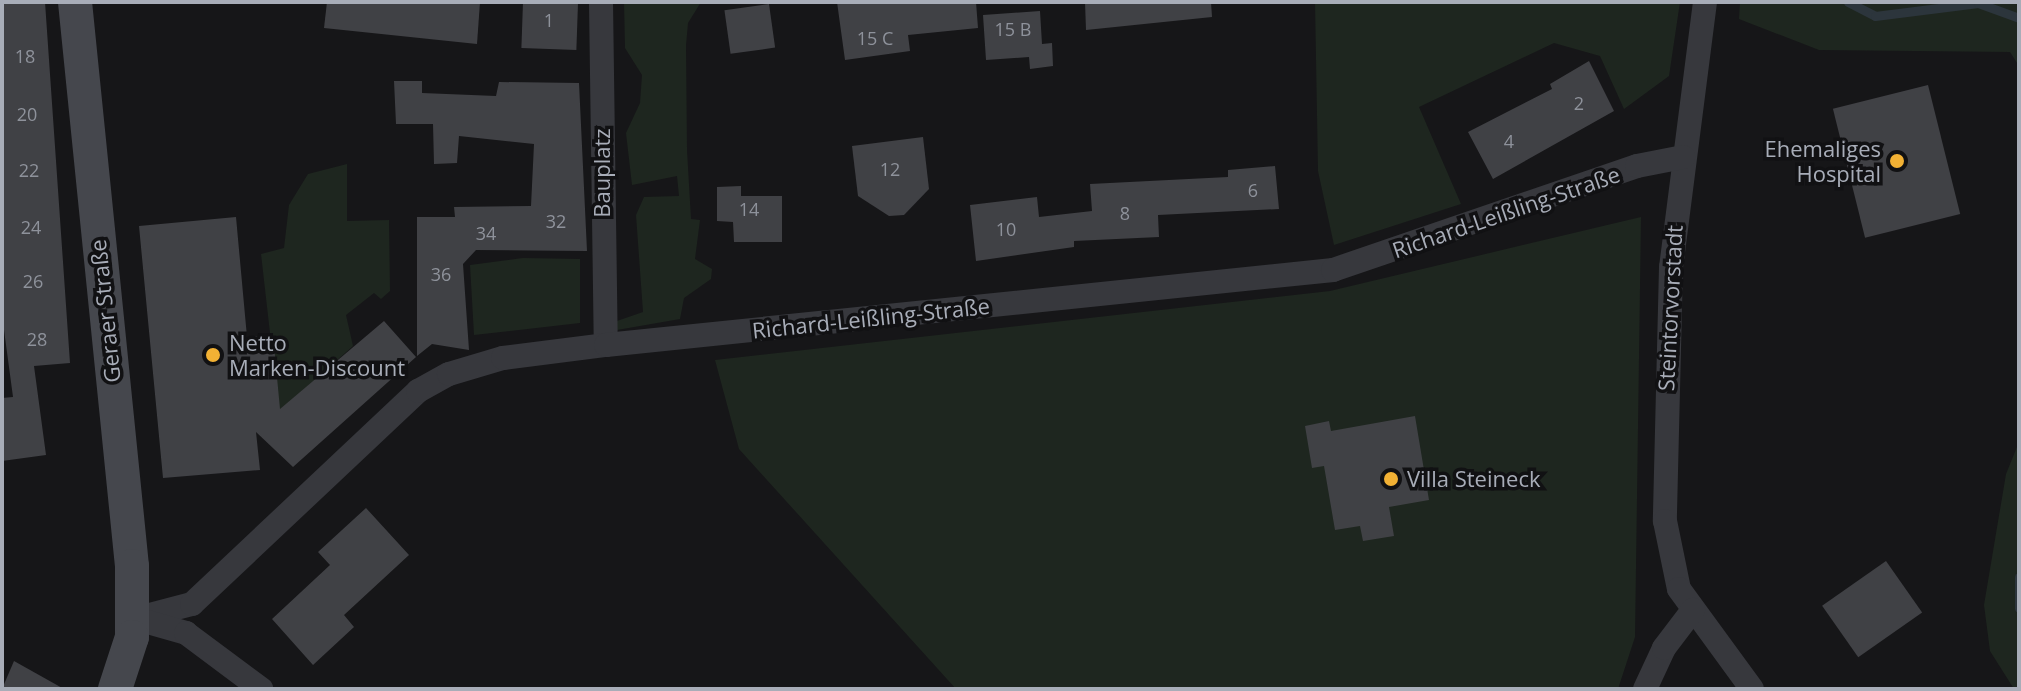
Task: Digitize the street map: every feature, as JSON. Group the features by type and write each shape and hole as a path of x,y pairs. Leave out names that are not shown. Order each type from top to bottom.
{"street":[{"name":"Geraer Straße","path":"75,2 134,619"},
{"name":"Bauplatz","path":"601,2 606,345"},
{"name":"Steintorvorstadt","path":"1705,2 1683,157 1666,360 1665,521 1671,569 1693,610 1752,689"},
{"name":"Richard-Leißling-Straße","path":"134,619 192,604 432,380 503,358 1333,270 1637,166 1683,157"},
{"path":"1645,689 1664,648 1693,610"},
{"path":"115,689 134,619 186,633 261,689"}],"shaded area":[{"path":"624,2 701,2 688,23 687,150 691,219 700,220 695,259 712,269 711,279 684,298 680,319 617,330 614,322 643,312 636,215 644,197 679,196 677,176 632,185 626,133 640,103 642,75 625,48"},
{"path":"1315,2 1680,2 1669,76 1624,109 1600,56 1554,43 1419,107 1461,204 1334,245 1318,171"},
{"path":"1740,2 2019,2 2019,66 2010,52 1819,50 1739,19"},
{"path":"347,164 347,221 389,220 390,291 381,299 374,293 346,315 353,346 279,412 261,254 284,248 289,205 308,174"},
{"path":"1641,217 1635,637 1618,689 956,689 739,449 715,360 1330,291"},
{"path":"523,258 580,259 580,323 474,335 470,265"},
{"path":"2019,442 2019,689 2014,689 1990,651 1984,605 2006,474"}],"building":[{"path":"2,2 45,2 70,363 34,366 46,455 2,461 2,398 13,397 2,315"},
{"path":"327,2 480,2 477,44 324,28"},
{"path":"523,2 578,4 576,50 521,48"},
{"path":"837,2 976,2 978,28 908,35 910,51 845,60"},
{"path":"1085,2 1211,2 1212,17 1086,30"},
{"path":"769,4 775,48 731,54 724,10"},
{"path":"1040,11 1042,44 1052,43 1053,66 1030,69 1029,57 986,60 983,15"},
{"path":"1589,61 1614,111 1493,179 1468,132 1552,89 1550,84"},
{"path":"394,81 422,81 422,93 496,96 499,82 579,83 587,251 476,250 463,264 469,350 432,344 417,356 417,217 455,217 454,207 531,206 534,144 459,136 457,163 434,164 433,124 396,124"},
{"name":"Ehemaliges Hospital","path":"1928,85 1960,214 1865,238 1833,109"},
{"path":"923,137 929,189 904,215 889,216 858,196 852,146"},
{"path":"1275,166 1279,209 1158,215 1159,237 1074,241 1074,247 976,261 970,205 1037,197 1039,217 1092,211 1090,184 1228,177 1228,170"},
{"path":"741,186 741,196 782,196 782,242 734,242 733,222 717,221 717,187"},
{"name":"Netto Marken-Discount","path":"236,217 247,337 273,335 280,409 384,321 416,357 293,467 256,432 260,470 163,478 139,226"},
{"name":"Villa Steineck","path":"1415,416 1429,500 1389,507 1394,536 1363,541 1360,526 1335,530 1324,466 1312,468 1305,426 1329,421 1331,431"},
{"path":"366,508 409,555 344,615 354,627 313,665 272,619 330,565 318,552"},
{"path":"1886,561 1922,613 1858,657 1822,606"},
{"path":"14,661 64,689 2,689"}],"waterway":[{"path":"1848,2 1875,16 1978,3 2019,18"},
{"path":"2019,577 2019,608"}],"place":[{"name":"Ehemaliges Hospital","path":"1897,161"},
{"name":"Netto Marken-Discount","path":"213,355"},
{"name":"Villa Steineck","path":"1391,479"}]}
